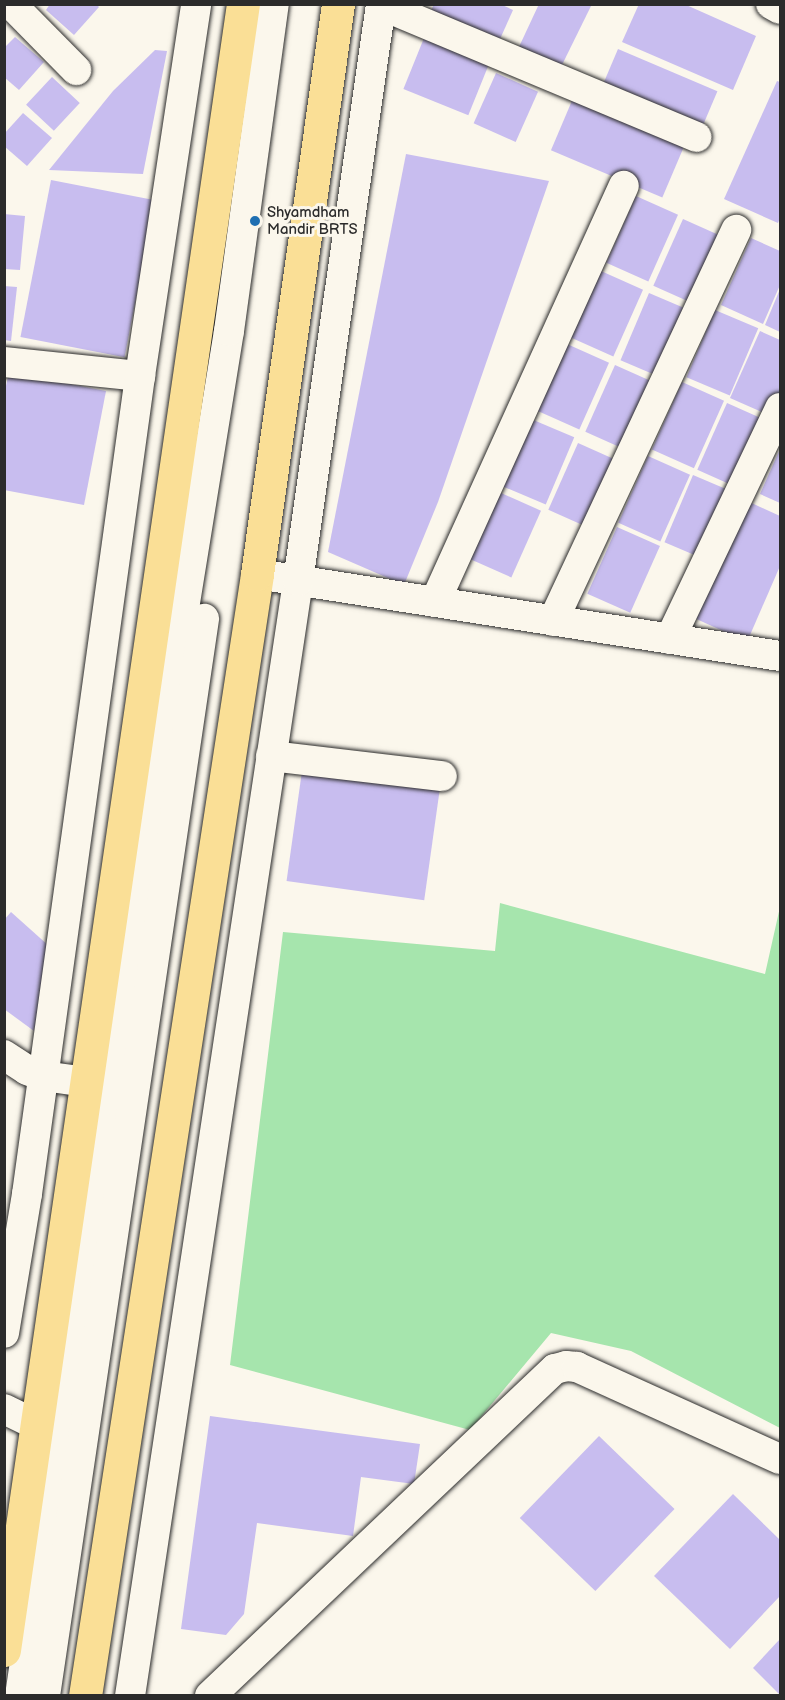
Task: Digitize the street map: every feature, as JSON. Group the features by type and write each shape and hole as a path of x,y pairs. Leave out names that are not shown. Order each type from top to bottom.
{"main road":[{"path":"6,1634 243,4"},
{"path":"85,1695 257,574 338,4"}],"street":[{"path":"11,4 76,70"},
{"path":"4,1333 140,376 196,4"},
{"path":"20,1695 146,840 187,603 229,331 274,4"},
{"path":"45,1695 172,823 264,231 293,4"},
{"path":"771,4 780,9"},
{"path":"130,1695 298,581 381,5 696,137"},
{"path":"435,602 624,186"},
{"path":"553,621 736,230"},
{"path":"4,362 140,376"},
{"path":"670,639 780,408"},
{"path":"257,574 780,657"},
{"path":"271,756 442,776"},
{"path":"4,1054 27,1070 42,1076 86,1082"},
{"path":"210,1695 555,1370 566,1366 577,1367 780,1459"},
{"path":"4,1409 37,1425"}],"green space":[{"path":"500,903 765,974 780,907 780,1428 631,1351 551,1333 470,1430 230,1365 283,932 495,951"}],"building":[{"path":"50,4 96,4 99,7 74,35 46,10"},
{"path":"434,4 500,4 513,10 496,48 428,18"},
{"path":"539,4 592,4 560,69 518,49"},
{"path":"639,4 684,4 756,36 733,90 622,42"},
{"path":"15,37 44,62 19,90 4,77 4,48"},
{"path":"424,38 489,64 468,115 403,89"},
{"path":"618,49 717,91 699,134 600,92"},
{"path":"155,50 167,51 143,174 49,170 113,91"},
{"path":"496,73 538,92 516,142 474,123"},
{"path":"52,77 80,103 54,131 26,105"},
{"path":"777,81 780,82 780,218 778,223 724,199"},
{"path":"574,96 685,143 662,198 551,150"},
{"path":"23,113 52,138 27,166 4,146 4,134"},
{"path":"406,154 549,181 438,502 404,585 328,552"},
{"path":"51,180 155,200 125,357 20,337"},
{"path":"636,196 678,215 648,281 606,263"},
{"path":"4,214 25,216 20,270 4,269"},
{"path":"683,219 725,238 695,304 653,286"},
{"path":"751,238 780,251 780,285 763,324 721,305"},
{"path":"601,271 643,290 613,356 571,338"},
{"path":"4,286 17,287 11,341 4,340"},
{"path":"780,289 780,332 765,325"},
{"path":"649,293 691,311 663,378 620,360"},
{"path":"715,310 758,328 730,396 686,377"},
{"path":"760,331 780,340 780,399 773,417 730,398"},
{"path":"567,344 609,363 579,429 537,411"},
{"path":"615,365 657,384 627,450 585,432"},
{"path":"9,372 106,391 84,505 4,490 4,395"},
{"path":"682,382 724,401 694,468 652,450"},
{"path":"727,403 769,422 739,488 697,470"},
{"path":"531,419 574,437 546,505 502,486"},
{"path":"578,443 620,462 590,528 548,510"},
{"path":"780,449 780,503 760,494"},
{"path":"648,456 690,475 660,541 618,523"},
{"path":"693,475 735,493 707,560 664,542"},
{"path":"499,492 541,511 511,577 469,559"},
{"path":"745,500 780,516 780,566 747,642 692,617"},
{"path":"617,527 660,546 630,613 587,594"},
{"path":"302,771 440,790 424,900 287,881"},
{"path":"11,912 49,946 34,1031 4,1009 4,920"},
{"path":"210,1416 420,1444 414,1484 361,1477 353,1536 257,1523 244,1614 226,1635 181,1629"},
{"path":"599,1436 675,1509 595,1591 520,1518"},
{"path":"733,1494 780,1540 780,1596 730,1649 654,1576"},
{"path":"780,1639 780,1695 753,1668"}],"place":[{"name":"Shyamdham Mandir BRTS","path":"255,221"}]}
